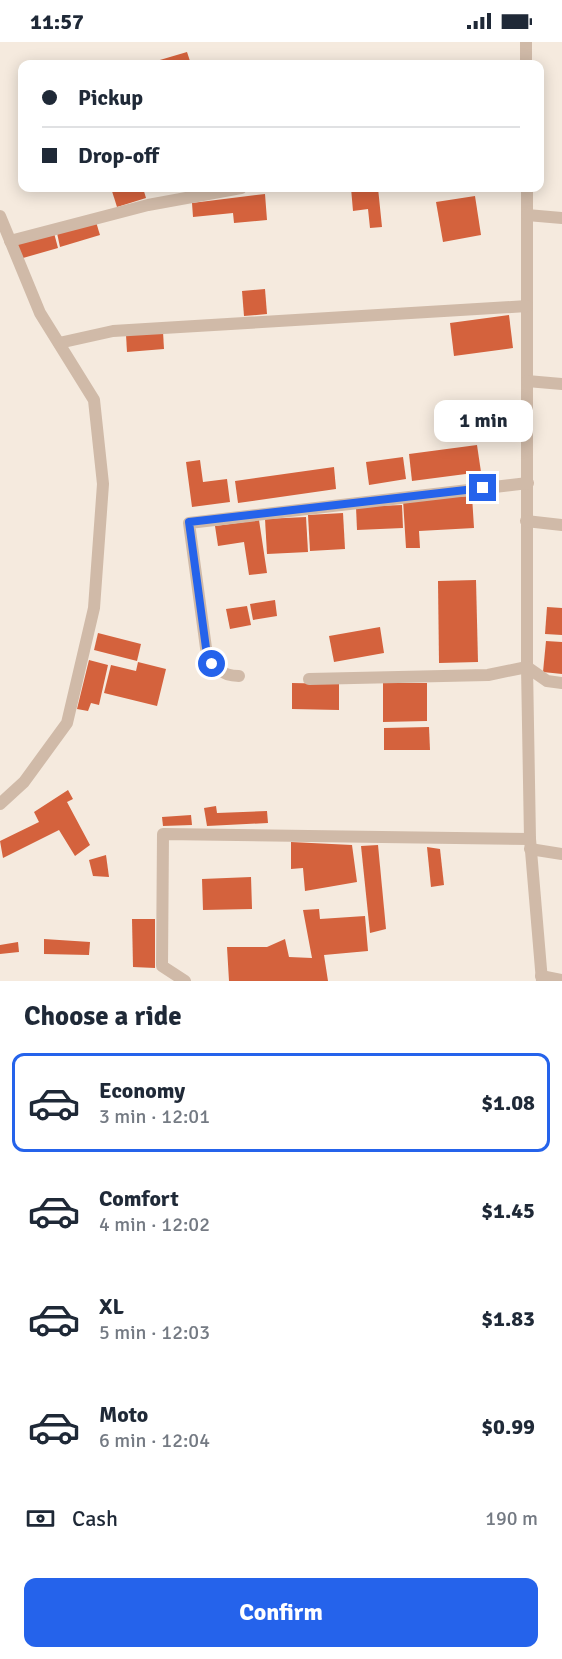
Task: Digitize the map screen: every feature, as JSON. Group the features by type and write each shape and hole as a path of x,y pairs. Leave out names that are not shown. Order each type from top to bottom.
{"street":[{"path":"526,42 526,60"},
{"path":"10,241 148,205 220,192"},
{"path":"527,192 528,483 526,521 530,844 541,978 562,981"},
{"path":"527,215 562,218"},
{"path":"0,216 40,313 94,400 103,484 94,608 67,723 24,782 0,804"},
{"path":"58,343 113,331 527,306"},
{"path":"527,381 562,384"},
{"path":"240,676 227,676 219,670 212,664 206,648 189,522 528,483"},
{"path":"526,521 562,525"},
{"path":"309,679 488,675 527,667 547,681 562,683"},
{"path":"185,981 162,966 163,834 530,844 562,854"}],"building":[{"path":"187,52 190,60 160,60"},
{"path":"112,192 144,192 146,198 117,207"},
{"path":"351,192 378,192 382,227 370,228 368,209 353,211"},
{"path":"265,194 267,220 234,223 233,213 193,217 192,203"},
{"path":"475,196 481,235 443,242 436,202"},
{"path":"96,222 100,235 60,247 57,233"},
{"path":"54,233 58,248 16,260 12,245"},
{"path":"265,289 267,314 244,316 242,291"},
{"path":"509,315 513,348 454,356 450,323"},
{"path":"163,332 164,349 127,352 126,335"},
{"path":"477,445 481,472 412,481 409,454"},
{"path":"403,457 406,479 369,485 366,462"},
{"path":"200,460 203,482 227,479 230,502 192,507 186,462"},
{"path":"334,467 336,489 238,503 235,481"},
{"path":"472,496 474,528 419,531 420,548 406,548 403,500"},
{"path":"402,505 403,528 357,530 356,507"},
{"path":"343,513 345,549 310,551 308,515"},
{"path":"306,517 308,552 267,554 265,519"},
{"path":"259,520 267,573 249,575 244,542 218,546 215,526"},
{"path":"476,580 478,662 439,663 438,581"},
{"path":"275,600 277,616 253,620 250,604"},
{"path":"247,606 251,625 230,629 226,609"},
{"path":"547,607 562,608 562,635 545,634"},
{"path":"380,627 384,653 334,662 329,636"},
{"path":"98,633 141,644 137,661 94,650"},
{"path":"546,641 562,642 562,674 543,672"},
{"path":"89,660 108,665 99,705 91,703 88,711 77,709"},
{"path":"138,662 166,669 157,706 104,693 111,665 136,671"},
{"path":"292,683 339,684 339,710 292,709"},
{"path":"383,683 427,683 427,721 383,722"},
{"path":"429,727 430,750 384,750 384,728"},
{"path":"68,790 73,799 67,802 90,845 75,856 59,830 3,858 0,841 39,822 34,812"},
{"path":"216,806 217,813 267,811 268,823 207,826 204,808"},
{"path":"191,815 192,825 163,826 162,817"},
{"path":"291,842 352,845 357,882 305,891 303,868 291,869"},
{"path":"378,845 386,929 370,933 361,846"},
{"path":"427,847 440,849 444,885 431,887"},
{"path":"106,855 109,877 93,876 89,860"},
{"path":"251,877 252,909 203,910 202,879"},
{"path":"319,909 320,919 365,916 368,951 324,955 328,981 229,981 227,947 267,947 285,939 289,957 312,958 303,910"},
{"path":"132,919 155,919 155,968 133,967"},
{"path":"44,939 90,942 89,955 44,954"},
{"path":"18,942 19,952 0,954 0,945"}],"route":[{"path":"212,664 206,648 189,522 483,488"}]}
